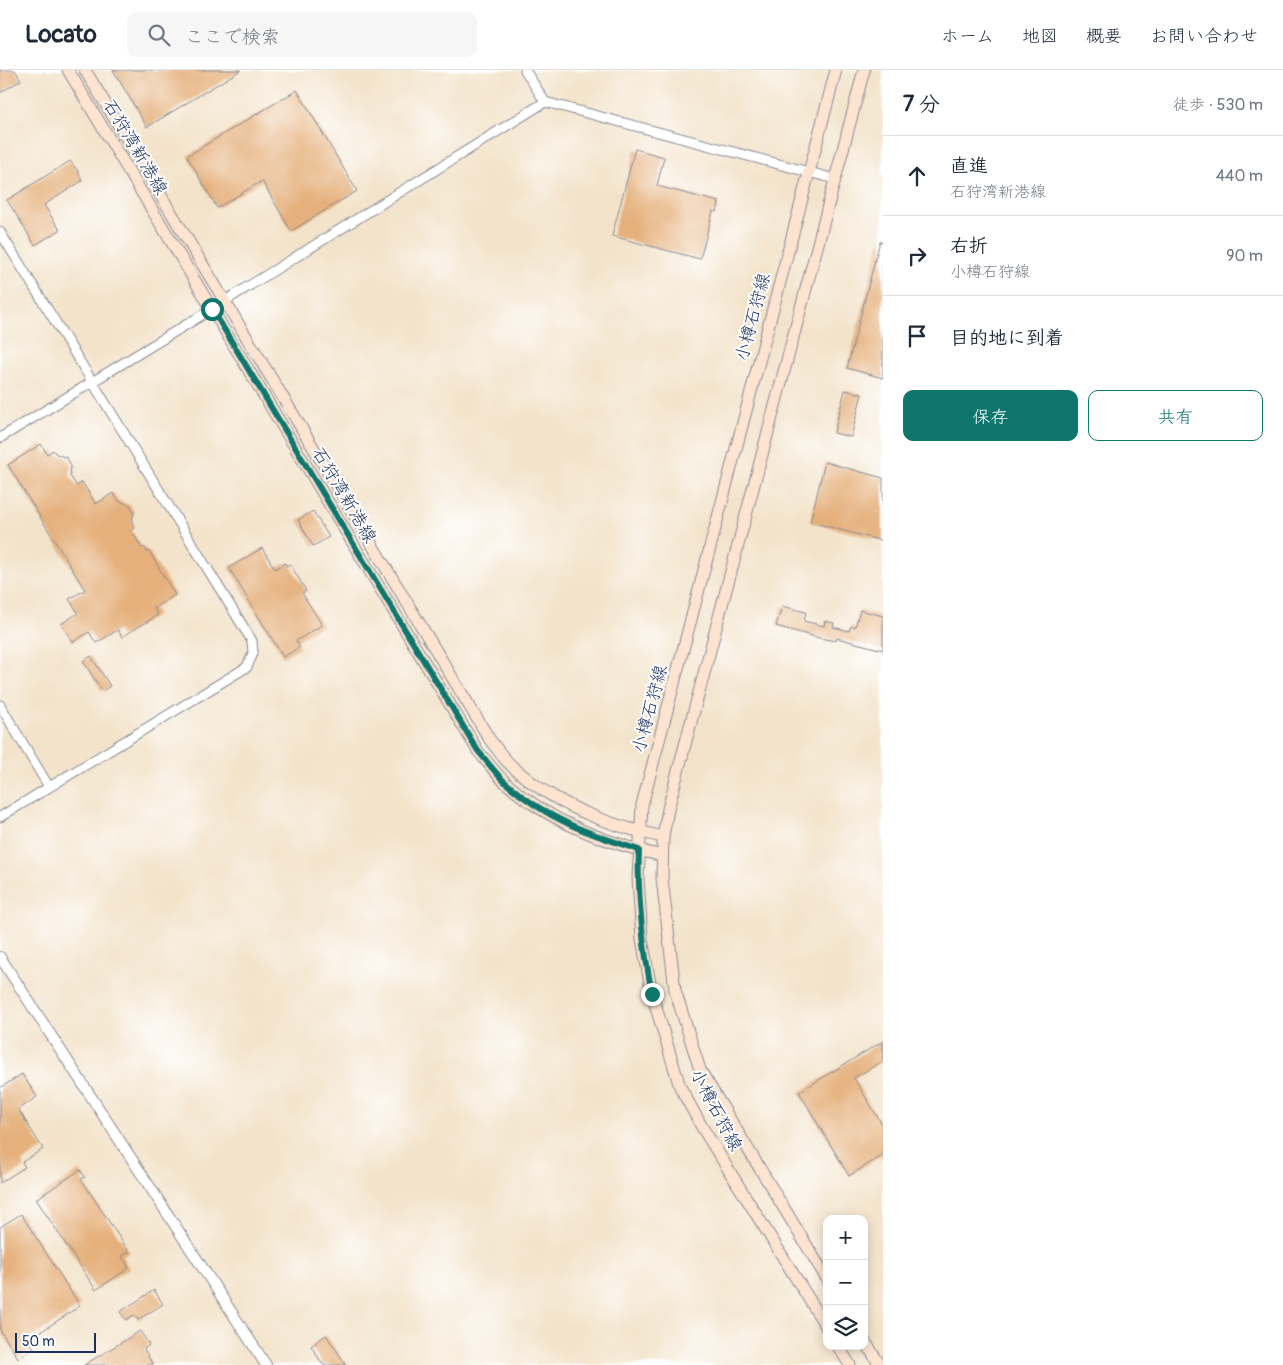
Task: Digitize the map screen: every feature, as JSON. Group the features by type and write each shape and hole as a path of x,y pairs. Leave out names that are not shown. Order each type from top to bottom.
{"main road":[{"name":"石狩湾新港線","path":"68,70 478,751 505,782 542,812 571,827 662,856"},
{"name":"石狩湾新港線","path":"85,70 490,740 513,768 546,793 574,810 640,832 664,836"},
{"name":"小樽石狩線","path":"823,1322 702,1127 680,1087 652,994 642,939 638,878 642,805 836,70"},
{"name":"小樽石狩線","path":"823,1272 700,1070 675,990 662,878 662,856 670,800 864,70"},
{"path":"868,1346 880,1365"},
{"path":"841,1350 850,1365"}],"street":[{"path":"525,70 545,102 835,179"},
{"path":"0,438 545,102"},
{"path":"0,232 252,641 253,648 247,667 0,817"},
{"path":"0,705 49,787"},
{"path":"0,958 266,1365"}],"building":[{"path":"0,70 15,70 21,80 0,93"},
{"path":"113,70 241,70 147,127"},
{"path":"297,90 357,191 291,231 262,181 217,208 187,156"},
{"path":"635,149 664,157 657,186 719,202 717,212 713,211 700,259 612,236"},
{"path":"70,161 78,171 82,181 44,205 60,230 35,245 7,200"},
{"path":"880,241 883,242 883,378 847,368"},
{"path":"845,390 862,394 851,437 834,433"},
{"path":"41,444 47,454 53,450 56,454 67,458 71,466 70,476 77,486 82,482 96,504 113,493 119,501 130,505 134,512 132,522 135,528 131,530 142,548 144,547 147,552 149,551 175,595 154,608 158,615 122,637 118,630 96,643 89,632 73,642 61,624 78,613 69,599 85,590 8,465"},
{"path":"825,462 883,478 883,541 810,522"},
{"path":"313,511 329,537 313,546 298,520"},
{"path":"262,548 275,569 285,563 286,566 290,564 306,591 302,593 322,625 296,641 300,647 283,657 229,568"},
{"path":"782,606 806,612 804,621 824,626 825,621 834,623 833,627 849,631 851,626 855,627 860,610 883,616 883,650 837,638 836,641 819,638 776,626"},
{"path":"91,656 110,686 102,691 83,661"},
{"path":"883,1041 883,1061 854,1078 883,1126 883,1155 849,1176 799,1092"},
{"path":"22,1074 37,1097 18,1109 43,1149 22,1162 25,1167 0,1183 0,1088"},
{"path":"80,1170 85,1177 81,1179 129,1252 122,1256 129,1268 96,1290 36,1199"},
{"path":"21,1214 80,1306 28,1340 34,1348 18,1358 0,1330 0,1227"},
{"path":"154,1290 163,1304 138,1320 134,1315 126,1320 120,1312"},
{"path":"140,1331 149,1345 144,1349 153,1365 84,1365"},
{"path":"326,1335 346,1365 323,1365 311,1346"}],"route":[{"path":"212,309 478,751 505,782 542,812 571,827 639,850 638,878 642,939 652,994"}]}
